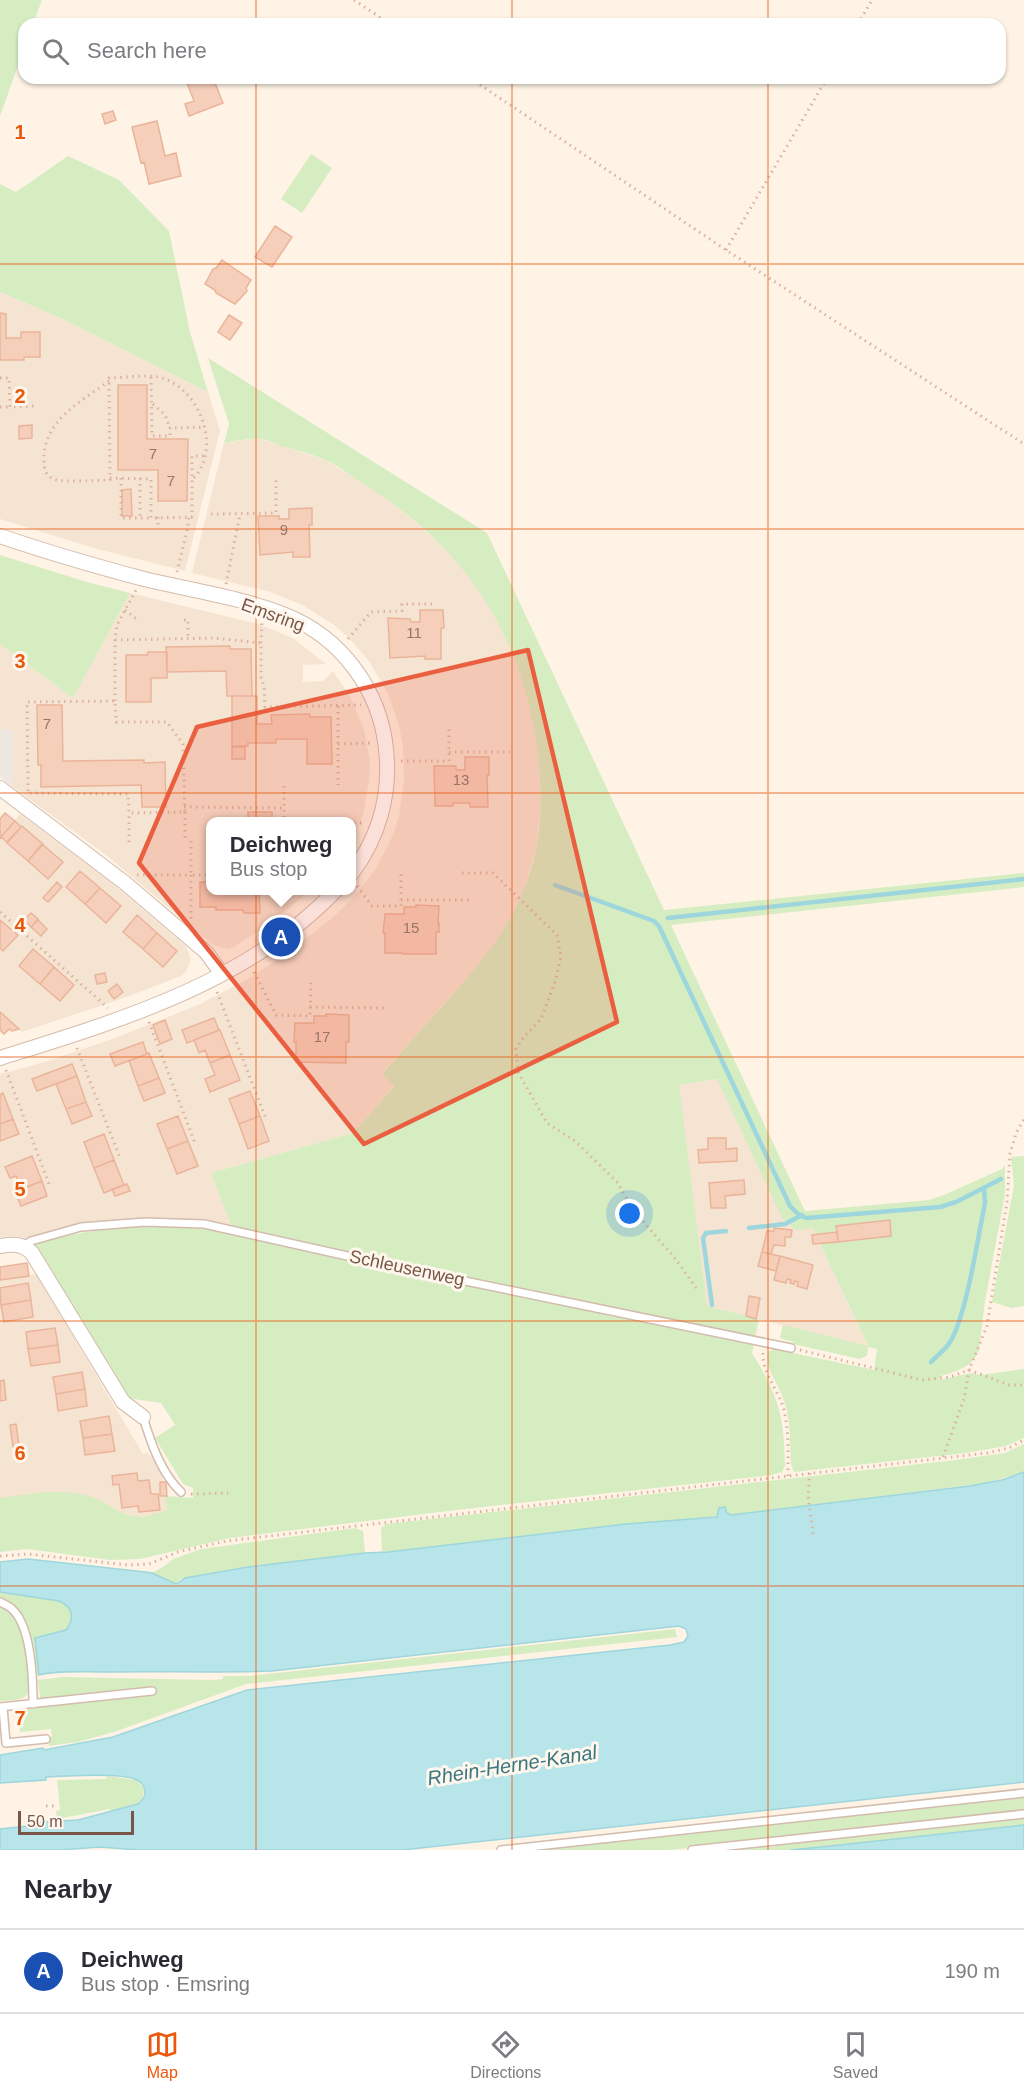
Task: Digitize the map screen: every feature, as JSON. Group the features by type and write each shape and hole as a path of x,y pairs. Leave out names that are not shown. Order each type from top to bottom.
{"street":[{"name":"Emsring","path":"0,536 62,556 286,615 308,626 339,650 358,673 374,702 382,727 387,761 387,784 378,827 372,842 356,866"},
{"path":"0,788 25,798 186,934 206,952 217,977"},
{"path":"0,1058 113,1021 217,977 270,946 331,895"},
{"name":"Schleusenweg","path":"0,1246 11,1244 23,1246"},
{"path":"23,1246 32,1253 123,1402 143,1417"}],"lane":[{"name":"Schleusenweg","path":"23,1246 31,1241 81,1227 146,1222 204,1224 392,1266 791,1348"},
{"path":"143,1417 150,1439 171,1482 181,1492"},
{"path":"0,1602 13,1609 22,1624 30,1655 33,1704"},
{"path":"46,1739 6,1743 2,1707 152,1691"},
{"path":"501,1850 1024,1793"},
{"path":"692,1850 1024,1814"}],"path":[{"path":"354,0 381,18"},
{"path":"862,18 872,0"},
{"path":"479,84 726,250 1024,444"},
{"path":"726,250 823,84"},
{"path":"151,377 152,436 170,436 170,428 165,415 152,403"},
{"path":"0,378 9,378 10,407"},
{"path":"152,518 151,478 52,479 45,471 43,448 56,421 109,381 109,378 165,379 182,391 201,414 205,427 205,456 198,475 192,480"},
{"path":"109,381 110,478"},
{"path":"0,407 35,406"},
{"path":"170,428 205,427"},
{"path":"173,586 189,517 192,517 192,456 205,456"},
{"path":"211,514 276,513 276,476"},
{"path":"121,478 121,518 189,517"},
{"path":"140,478 140,518"},
{"path":"224,598 240,514"},
{"path":"158,518 158,526"},
{"path":"142,578 117,625 115,640 116,722 166,722 183,744 185,842"},
{"path":"339,650 371,612 402,611 402,604 435,604"},
{"path":"265,608 261,624 261,676 267,686 265,706 357,706 374,702"},
{"path":"125,610 139,621"},
{"path":"184,620 188,620 189,638"},
{"path":"115,640 214,638 261,643"},
{"path":"115,700 27,702 25,798 128,794 129,842"},
{"path":"338,706 338,785"},
{"path":"387,761 449,761 449,727"},
{"path":"338,744 385,743"},
{"path":"449,752 510,752"},
{"path":"284,786 284,817"},
{"path":"129,813 184,809 284,808"},
{"path":"356,821 378,827"},
{"path":"186,934 191,927 191,841"},
{"path":"356,886 372,906 401,906 401,873"},
{"path":"462,873 493,873 556,934 561,957 555,982 541,1019 516,1049 518,1072 547,1123 575,1141 618,1183 633,1210 674,1257 697,1289"},
{"path":"125,883 132,875 206,875"},
{"path":"401,900 471,900"},
{"path":"0,912 107,1006 113,1021"},
{"path":"247,960 276,1015 310,1016 311,982"},
{"path":"217,977 266,1119"},
{"path":"310,1007 385,1008"},
{"path":"145,1009 195,1143"},
{"path":"72,1035 120,1158"},
{"path":"0,1058 49,1184"},
{"path":"944,1457 964,1399 969,1370 987,1326 1007,1202 1010,1154 1016,1133 1024,1119"},
{"path":"763,1343 762,1359 765,1370 781,1397 786,1415 788,1476"},
{"path":"791,1348 922,1380 950,1377 969,1370 1009,1385 1024,1385"},
{"path":"0,1556 28,1554 140,1565 178,1552 226,1541 987,1453 1009,1448 1024,1440"},
{"path":"810,1473 808,1495 813,1534"},
{"path":"181,1492 195,1495 228,1492"},
{"path":"46,1806 54,1806"}],"highlighted area":[{"path":"528,650 617,1022 364,1144 139,863 197,727"}],"shaded area":[{"path":"0,292 65,320 208,392 220,431 185,571 97,549 0,519"},
{"path":"258,438 325,460 379,493 411,518 450,553 480,590 502,628 520,671 532,713 539,758 541,804 536,849 523,893 489,953 382,1073 394,1085 353,1133 211,1173 233,1227 200,1220 137,1219 77,1225 26,1238 0,1237 0,1074 45,1062 115,1038 198,1005 244,981 288,953 332,918 356,895 375,870 393,835 399,816 404,781 403,746 388,694 369,661 334,625 304,606 271,592 192,573 224,443"},
{"path":"130,593 258,624 293,638 326,664 303,665 303,682 323,681 333,671 350,696 364,729 370,761 363,816 356,832 356,817 206,817 206,895 305,895 268,925 234,947 228,949 213,945 106,855 13,787 13,731 0,731 0,644 73,698"},
{"path":"13,730 13,787 0,777 0,731"},
{"path":"20,814 108,880 186,946 191,959 186,972 124,998 22,1032 0,1012 0,838"},
{"path":"718,1079 813,1228 816,1234 814,1244 820,1244 868,1347 707,1306 678,1085"},
{"path":"36,1274 143,1454 148,1453 162,1474 163,1482 166,1482 167,1510 154,1515 135,1517 120,1513 102,1502 0,1498 0,1280"}],"green space":[{"path":"0,0 42,0 35,18 18,18 18,66 0,116"},
{"path":"311,154 332,168 302,213 281,199"},
{"path":"68,156 119,180 169,231 190,332 208,392 65,320 0,292 0,184 16,192"},
{"path":"208,358 487,533 664,910 1024,873 1024,887 671,925 805,1211 929,1200 1002,1169 1005,1165 1005,1194 985,1301 979,1350 969,1364 941,1376 939,1380 971,1373 981,1375 1024,1369 1024,1438 1006,1446 966,1453 794,1472 791,1464 787,1410 769,1368 768,1352 774,1349 874,1370 877,1349 868,1347 867,1356 859,1359 793,1344 793,1342 780,1338 783,1325 868,1346 820,1244 813,1244 812,1235 816,1234 813,1228 795,1230 782,1218 717,1079 679,1085 707,1306 759,1319 752,1353 774,1394 778,1407 784,1449 785,1466 782,1472 230,1538 140,1559 110,1560 27,1549 0,1552 0,1498 59,1492 79,1494 92,1497 128,1515 138,1516 167,1510 165,1496 193,1498 193,1488 183,1484 155,1438 175,1425 161,1403 127,1398 34,1244 95,1231 157,1225 199,1227 235,1235 211,1173 353,1133 394,1086 382,1074 461,985 501,932 522,894 536,849 540,822 540,782 536,741 527,699 515,660 478,590 454,559 426,531 395,505 334,464 262,439 224,443 229,424"},
{"path":"0,555 130,593 73,698 0,644"},
{"path":"1024,1156 1024,1306 1012,1308 992,1302 1014,1186 1011,1157"},
{"path":"1024,1444 1024,1472 986,1483 741,1514 729,1514 725,1508 717,1517 626,1524 382,1551 381,1528 386,1524 955,1460 1005,1453"},
{"path":"355,1528 363,1531 365,1553 185,1578 180,1579 176,1584 152,1573 173,1559 201,1549"},
{"path":"0,1592 57,1600 69,1607 71,1619 66,1630 35,1639 39,1675 37,1676 32,1642 25,1619 19,1610 0,1600"},
{"path":"0,1608 12,1615 18,1622 28,1659 29,1690 24,1697 14,1700 0,1701"},
{"path":"675,1629 677,1637 246,1684 117,1731 78,1742 49,1746 49,1737 52,1737 51,1729 20,1732 18,1711 20,1708 41,1705 38,1680 63,1677 213,1680 223,1679 223,1676 250,1676"},
{"path":"107,1776 137,1780 144,1789 142,1801 134,1806 111,1812 110,1809 57,1819 56,1811 60,1810 57,1780 106,1779"},
{"path":"1024,1796 1024,1811 669,1850 531,1850"},
{"path":"1024,1817 1024,1825 790,1850 719,1850 760,1845 774,1847 777,1844"}],"water":[{"name":"Rhein-Herne-Kanal","path":"1024,1472 1024,1782 402,1850 138,1850 100,1847 0,1850 0,1829 37,1825 40,1822 78,1820 138,1804 145,1795 145,1791 143,1784 137,1780 107,1775 46,1777 46,1780 0,1783 0,1755 43,1748 44,1750 113,1737 247,1690 670,1645 684,1642 688,1636 686,1629 679,1626 272,1671 55,1672 39,1675 35,1638 66,1630 71,1621 70,1610 59,1601 0,1592 0,1562 28,1559 145,1572 176,1584 185,1578 248,1567 626,1524 717,1517 719,1508 725,1507 727,1513 731,1515 970,1486 1002,1480"},
{"path":"1024,1825 1024,1850 790,1850 821,1847"}],"building":[{"path":"188,84 215,84 223,103 189,116 185,104 194,101"},
{"path":"113,111 116,120 105,124 102,114"},
{"path":"157,121 165,156 176,153 181,176 149,184 132,127"},
{"path":"275,226 292,237 272,267 255,257"},
{"path":"222,260 251,280 246,288 247,291 235,304 205,284 213,269"},
{"path":"0,313 6,314 6,338 21,338 21,332 40,332 40,357 0,360"},
{"path":"229,315 242,323 230,340 218,332"},
{"path":"118,385 147,385 147,439 188,439 187,501 158,501 158,470 118,470"},
{"path":"32,425 32,438 19,439 19,426"},
{"path":"131,489 132,516 122,516 122,490"},
{"path":"312,508 312,525 309,525 310,557 293,557 293,552 260,555 258,516 279,516 279,519 289,519 289,509"},
{"path":"420,610 443,610 441,659 425,659 425,656 390,658 388,618 420,622"},
{"path":"230,646 230,649 251,649 252,696 227,696 226,671 167,672 166,647"},
{"path":"148,652 167,652 167,678 151,678 151,702 126,702 126,655 147,655"},
{"path":"232,696 257,696 257,724 272,724 271,715 310,714 310,717 331,717 332,764 307,764 307,739 276,739 276,743 248,743 248,746 232,746"},
{"path":"37,705 62,705 63,761 165,762 166,807 142,807 141,785 41,787 41,765 38,765"},
{"path":"232,747 245,747 245,759 232,759"},
{"path":"465,757 489,757 488,807 470,807 470,803 435,806 434,766 456,766 456,770 465,770"},
{"path":"248,812 272,812 272,817 248,817"},
{"path":"5,813 15,821 0,838 0,819"},
{"path":"15,821 21,827 7,842 1,837"},
{"path":"22,826 43,844 28,861 7,843"},
{"path":"42,844 63,862 48,879 28,861"},
{"path":"80,871 100,888 85,904 66,887"},
{"path":"57,882 62,887 48,902 43,898"},
{"path":"200,882 206,882 206,895 259,895 260,913 200,907"},
{"path":"100,888 121,906 106,923 85,904"},
{"path":"416,905 439,906 436,954 385,953 385,933 383,933 385,914 404,914 404,907 416,907"},
{"path":"31,913 38,919 31,927 24,920"},
{"path":"137,915 157,933 143,949 123,932"},
{"path":"0,920 18,935 3,951 0,948"},
{"path":"38,920 47,929 41,936 31,927"},
{"path":"157,933 177,951 163,967 143,949"},
{"path":"33,949 54,967 40,984 19,966"},
{"path":"54,967 74,985 60,1001 40,984"},
{"path":"105,973 107,982 97,984 95,975"},
{"path":"117,984 123,992 114,999 108,991"},
{"path":"0,1012 19,1029 12,1031 9,1029 4,1034 0,1030"},
{"path":"326,1014 349,1015 346,1063 296,1062 295,1023 314,1023 314,1016 326,1016"},
{"path":"214,1018 219,1030 187,1043 182,1030"},
{"path":"165,1020 172,1039 160,1044 153,1025"},
{"path":"220,1030 230,1055 210,1063 205,1050 199,1053 194,1040"},
{"path":"143,1042 147,1054 115,1066 110,1054"},
{"path":"149,1053 159,1078 138,1086 129,1061"},
{"path":"230,1055 240,1080 210,1092 205,1079 215,1075 210,1063"},
{"path":"72,1064 77,1076 37,1091 32,1079"},
{"path":"77,1076 86,1102 66,1109 56,1084"},
{"path":"159,1078 165,1093 144,1101 138,1086"},
{"path":"250,1091 260,1116 239,1124 229,1099"},
{"path":"3,1093 13,1119 0,1124 0,1095"},
{"path":"86,1102 92,1116 72,1124 66,1109"},
{"path":"178,1116 188,1141 167,1149 157,1124"},
{"path":"260,1116 269,1141 248,1149 239,1124"},
{"path":"13,1119 19,1134 0,1141 0,1124"},
{"path":"104,1134 114,1160 94,1168 84,1142"},
{"path":"708,1138 726,1138 726,1149 737,1148 737,1161 699,1163 698,1150 708,1149"},
{"path":"188,1141 198,1166 177,1174 167,1149"},
{"path":"32,1156 42,1181 21,1189 16,1176 10,1178 5,1167"},
{"path":"114,1160 124,1185 104,1193 94,1168"},
{"path":"744,1180 745,1194 725,1196 726,1208 711,1208 709,1183"},
{"path":"42,1181 47,1196 21,1206 15,1192"},
{"path":"127,1184 130,1191 115,1196 112,1189"},
{"path":"890,1220 891,1236 838,1242 836,1226"},
{"path":"774,1228 792,1230 791,1237 785,1237 785,1246 774,1245 771,1254 762,1252 767,1231 774,1231"},
{"path":"837,1232 838,1242 813,1244 812,1235"},
{"path":"762,1252 780,1256 776,1271 758,1266"},
{"path":"780,1256 813,1265 807,1289 797,1286 798,1282 795,1281 794,1284 787,1279 786,1283 774,1280"},
{"path":"27,1263 29,1276 0,1280 0,1267"},
{"path":"28,1283 31,1300 1,1305 0,1288"},
{"path":"749,1296 760,1298 756,1319 746,1316"},
{"path":"31,1300 33,1317 4,1322 1,1305"},
{"path":"55,1328 58,1345 28,1349 26,1332"},
{"path":"58,1345 60,1362 31,1366 28,1349"},
{"path":"82,1372 85,1389 56,1394 53,1377"},
{"path":"4,1380 6,1400 0,1401 0,1381"},
{"path":"85,1389 87,1406 58,1411 56,1394"},
{"path":"109,1416 112,1434 83,1438 80,1421"},
{"path":"16,1424 19,1446 13,1447 10,1425"},
{"path":"112,1434 115,1451 85,1455 83,1438"},
{"path":"137,1473 138,1481 149,1480 151,1494 158,1494 160,1510 139,1512 138,1506 122,1508 119,1484 113,1485 112,1476"},
{"path":"160,1482 166,1482 167,1496 160,1496"}],"waterway":[{"path":"668,918 1024,879"},
{"path":"555,885 654,921 659,926 790,1206 798,1214 806,1218 940,1207 956,1202 1001,1179"},
{"path":"931,1362 948,1345 966,1298 985,1203 984,1188"},
{"path":"749,1228 785,1224 802,1215"},
{"path":"712,1305 703,1238 706,1233 726,1231"}],"place":[{"name":"Deichweg","path":"281,937"}]}
